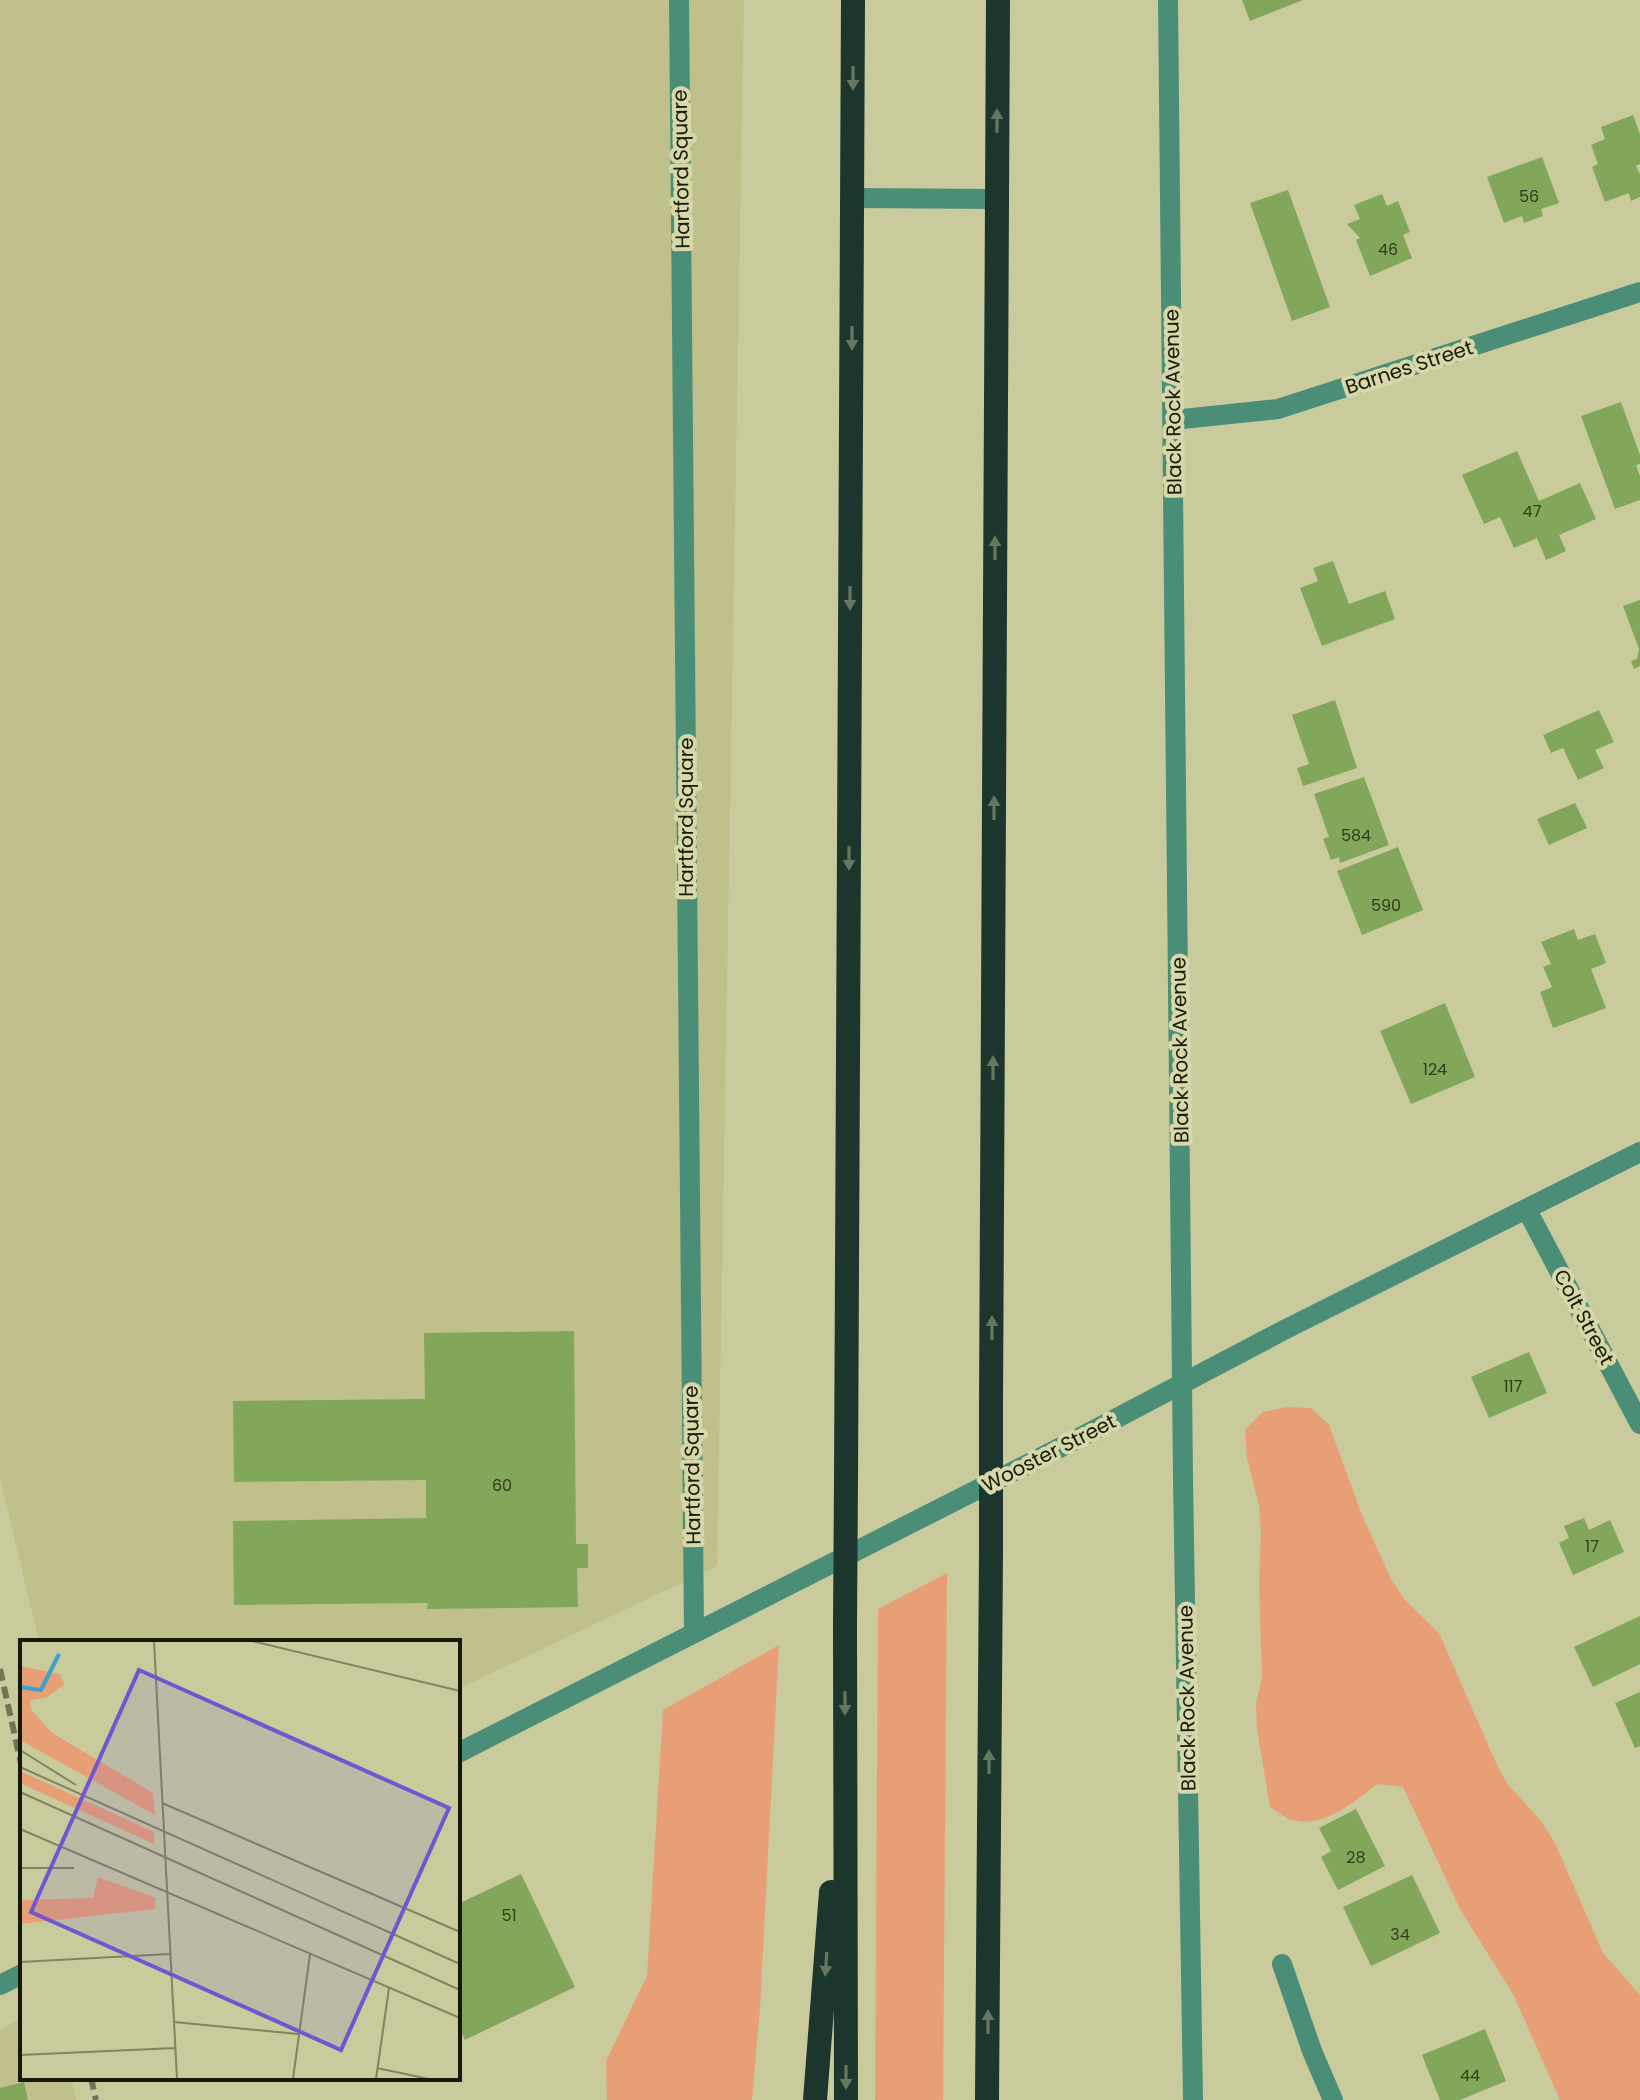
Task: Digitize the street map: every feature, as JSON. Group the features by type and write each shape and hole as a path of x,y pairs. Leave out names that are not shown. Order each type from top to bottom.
{"highway":[{"path":"846,2100 845,1625 853,0"},
{"path":"987,2100 998,0"},
{"path":"815,2100 831,1887 845,1803"}],"street":[{"name":"Hartford Square","path":"679,0 694,1633"},
{"name":"Black Rock Avenue","path":"1168,0 1193,2100"},
{"path":"853,198 997,199"},
{"name":"Barnes Street","path":"1173,420 1278,409 1640,292"},
{"name":"Wooster Street","path":"460,1752 1286,1329 1640,1152"},
{"name":"Colt Street","path":"1527,1210 1640,1424"},
{"path":"1282,1964 1312,2051 1333,2100"},
{"path":"0,1985 20,1975"}],"shaded area":[{"path":"0,0 744,0 717,1566 460,1688 460,1640 39,1640 0,1478"},
{"path":"1287,1407 1311,1408 1329,1425 1362,1515 1391,1579 1404,1599 1439,1633 1508,1785 1542,1822 1555,1843 1603,1953 1640,1995 1640,2100 1560,2100 1513,1994 1460,1909 1403,1787 1378,1784 1338,1812 1316,1821 1292,1820 1270,1807 1256,1704 1262,1678 1261,1532 1245,1430 1263,1412"},
{"path":"947,1573 943,2100 875,2100 878,1609"},
{"path":"779,1645 760,2008 752,2100 607,2100 606,2061 647,1976 663,1710"},
{"path":"20,2019 20,2080 71,2080 76,2100 0,2100 0,2030"}],"building":[{"path":"1242,0 1303,0 1250,21"},
{"path":"1633,115 1640,134 1640,164 1636,166 1640,174 1640,197 1631,201 1629,193 1605,202 1592,167 1598,164 1591,145 1605,139 1601,127"},
{"path":"1542,157 1559,203 1541,209 1543,216 1524,223 1522,216 1504,223 1487,177"},
{"path":"1288,190 1330,307 1292,321 1250,203"},
{"path":"1382,194 1387,206 1398,201 1410,232 1403,235 1412,258 1370,276 1356,240 1360,238 1347,224 1360,219 1354,205"},
{"path":"1621,402 1640,455 1640,464 1636,465 1640,476 1640,500 1615,509 1581,416"},
{"path":"1517,451 1539,501 1580,483 1596,519 1559,535 1566,551 1546,560 1537,538 1514,548 1500,517 1484,524 1462,475"},
{"path":"1333,561 1349,604 1385,591 1395,619 1322,646 1300,588 1318,581 1313,568"},
{"path":"1640,600 1640,666 1634,669 1631,661 1637,659 1639,649 1623,606"},
{"path":"1335,700 1357,768 1303,786 1297,768 1309,764 1292,715"},
{"path":"1599,710 1614,742 1595,750 1604,768 1578,780 1563,748 1551,753 1543,735"},
{"path":"1364,777 1389,845 1340,863 1339,857 1331,860 1323,839 1329,837 1314,794"},
{"path":"1575,803 1587,828 1549,845 1537,819"},
{"path":"1398,847 1423,910 1362,935 1337,871"},
{"path":"1574,929 1578,940 1595,934 1606,963 1591,969 1606,1008 1553,1028 1540,992 1552,987 1543,967 1551,964 1541,942"},
{"path":"1445,1003 1475,1077 1411,1104 1380,1031"},
{"path":"574,1331 576,1544 588,1544 588,1568 577,1568 578,1607 427,1609 428,1603 234,1605 233,1521 426,1518 426,1480 234,1482 233,1401 425,1399 424,1333"},
{"path":"1529,1352 1547,1393 1489,1418 1471,1377"},
{"path":"1584,1518 1589,1530 1610,1520 1624,1552 1573,1575 1559,1543 1569,1538 1564,1526"},
{"path":"1640,1616 1640,1664 1593,1687 1574,1647"},
{"path":"1640,1692 1640,1746 1635,1748 1615,1703"},
{"path":"1356,1809 1385,1866 1338,1890 1321,1857 1331,1851 1319,1828"},
{"path":"521,1874 575,1987 465,2040 460,2030 460,1903"},
{"path":"1412,1875 1440,1933 1371,1966 1343,1907"},
{"path":"1485,2029 1506,2081 1460,2100 1440,2100 1422,2055"},
{"path":"24,2082 28,2100 0,2100 0,2088"}],"railway":[{"path":"0,1669 20,1759"},
{"path":"91,2080 96,2100"}]}
